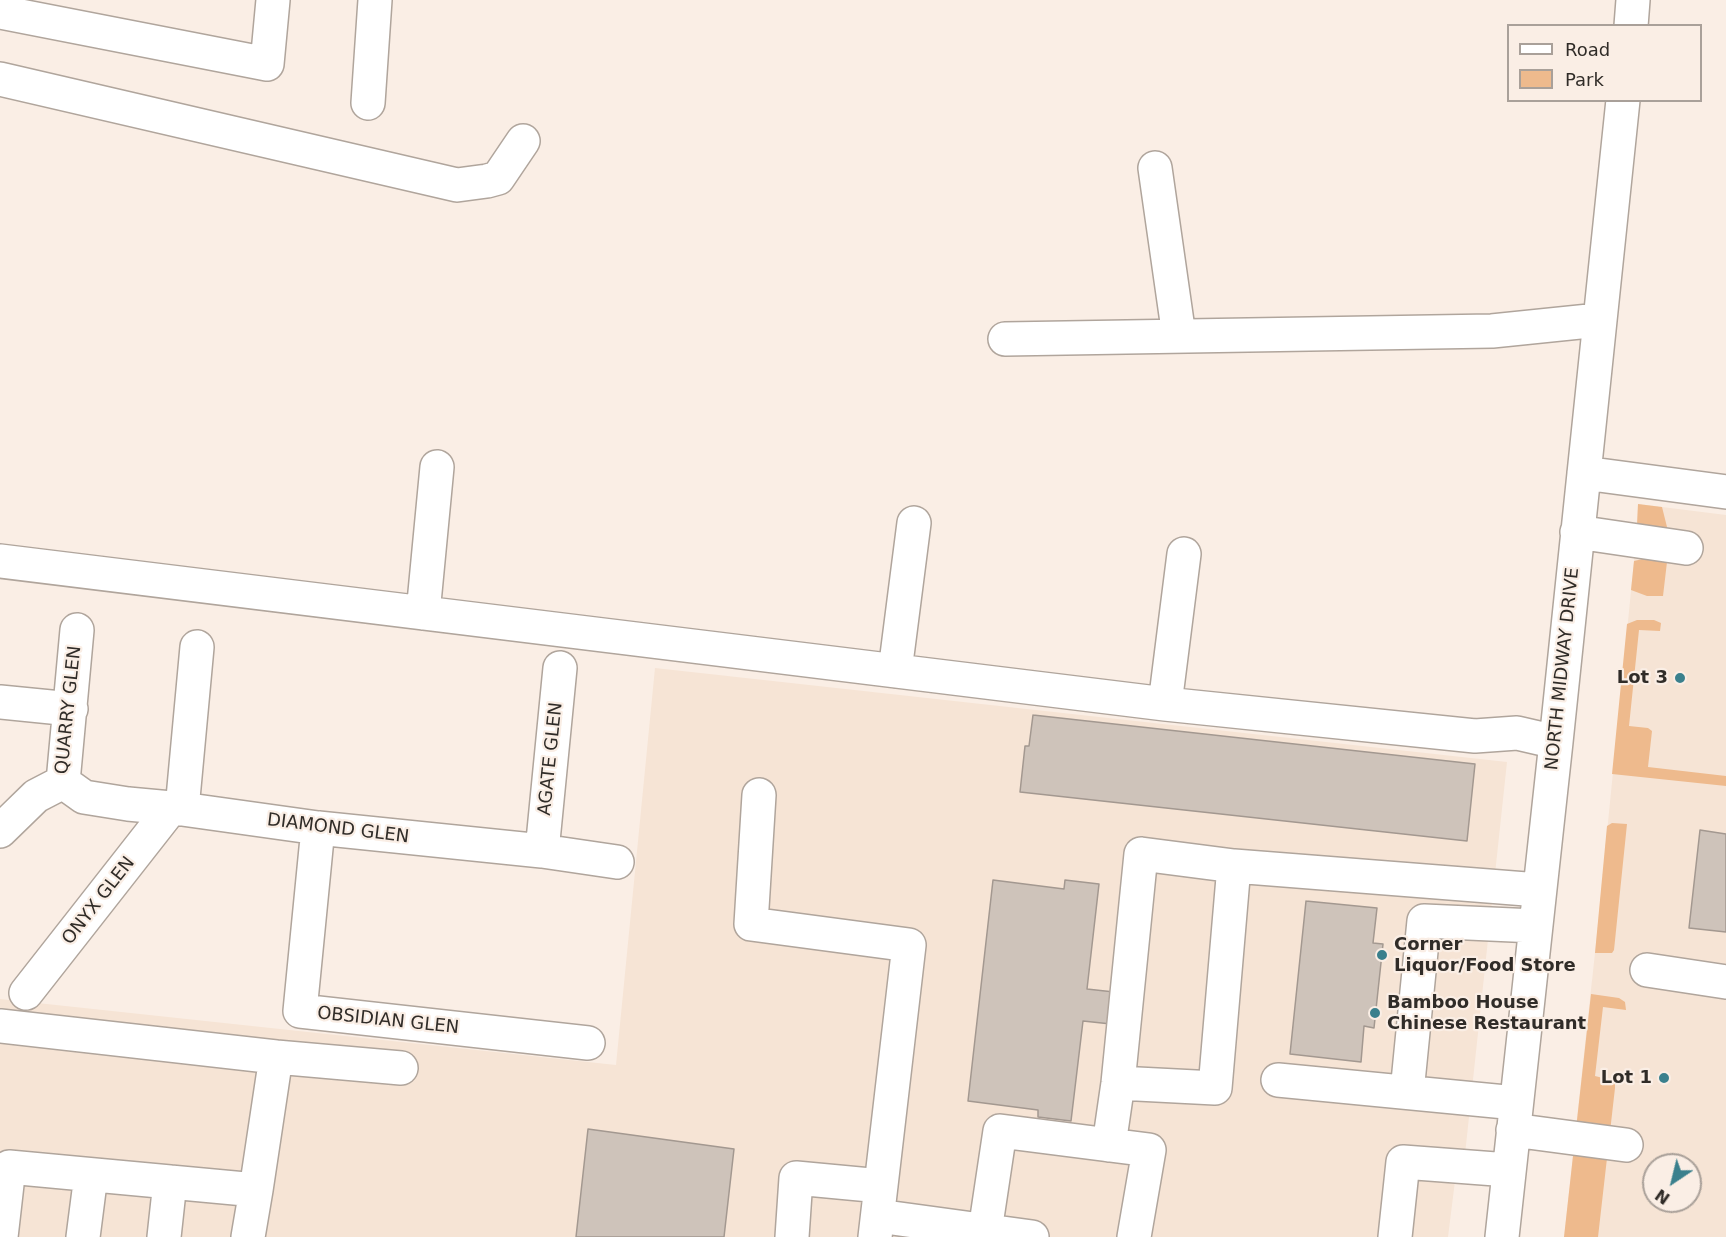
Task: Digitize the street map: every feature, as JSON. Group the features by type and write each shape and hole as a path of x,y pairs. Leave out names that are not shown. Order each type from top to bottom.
{"street":[{"path":"0,12 267,64 273,0"},
{"path":"368,103 375,0"},
{"path":"1631,24 1633,0"},
{"path":"0,79 457,185 498,178 523,141"},
{"name":"NORTH MIDWAY DRIVE","path":"1502,1237 1623,102"},
{"path":"1155,168 1179,336"},
{"path":"1005,339 1492,331 1599,320"},
{"path":"423,613 438,467"},
{"path":"1584,473 1726,492"},
{"path":"895,671 914,523"},
{"path":"1577,532 1686,548"},
{"path":"1165,704 1184,554"},
{"path":"0,561 1165,704 1475,736 1517,733 1556,742"},
{"name":"QUARRY GLEN","path":"0,831 36,796 63,782 77,630"},
{"path":"176,809 197,647"},
{"name":"AGATE GLEN","path":"542,851 560,668"},
{"path":"0,702 71,710"},
{"name":"DIAMOND GLEN","path":"63,782 84,797 128,804 318,828 542,851 617,862"},
{"path":"759,795 751,924 909,945 878,1213"},
{"name":"ONYX GLEN","path":"26,993 176,809"},
{"name":"OBSIDIAN GLEN","path":"318,828 300,1011 588,1043"},
{"path":"1109,1145 1118,1083 1141,854 1234,866 1539,890"},
{"path":"1118,1083 1215,1088 1234,866"},
{"path":"1407,1092 1424,921 1535,926"},
{"path":"1647,970 1726,982"},
{"path":"0,1026 276,1057 401,1068"},
{"path":"248,1237 276,1057"},
{"path":"1278,1080 1407,1092 1515,1116 1626,1145"},
{"path":"985,1231 1000,1131 1149,1150 1134,1237"},
{"path":"1395,1237 1403,1162 1509,1170"},
{"path":"1,1237 4,1167 256,1190"},
{"path":"83,1237 91,1175"},
{"path":"792,1237 796,1178 878,1213 1032,1237"},
{"path":"164,1237 170,1182"}],"shaded area":[{"path":"1638,504 1726,515 1726,1237 1564,1237 1595,953"},
{"path":"655,668 1507,762 1463,1173 1456,1173 1448,1237 0,1237 0,999 616,1065"}],"green space":[{"path":"1638,504 1662,507 1669,535 1637,526"},
{"path":"1647,558 1667,562 1663,596 1647,596 1631,590 1634,561"},
{"path":"1637,620 1654,620 1661,623 1660,631 1639,630 1629,726 1648,728 1652,731 1648,767 1726,776 1726,786 1612,774 1627,624"},
{"path":"1612,823 1627,824 1614,950 1612,953 1595,953 1607,826"},
{"path":"1591,994 1619,998 1625,1002 1626,1010 1603,1007 1595,1076 1611,1080 1615,1088 1598,1237 1564,1237"}],"building":[{"path":"1033,715 1475,764 1467,841 1020,792 1025,746 1029,746"},
{"path":"1700,830 1726,834 1726,932 1689,928"},
{"path":"993,880 1064,889 1065,880 1099,884 1087,989 1114,992 1111,1024 1083,1021 1071,1121 1038,1117 1038,1110 968,1101"},
{"path":"1306,901 1377,908 1373,943 1383,944 1374,1028 1364,1026 1361,1062 1290,1054"},
{"path":"588,1129 734,1149 724,1237 576,1237"}],"place":[{"name":"Lot 3","path":"1680,678"},
{"name":"Corner Liquor/Food Store","path":"1382,955"},
{"name":"Bamboo House Chinese Restaurant","path":"1375,1013"},
{"name":"Lot 1","path":"1664,1078"}]}
